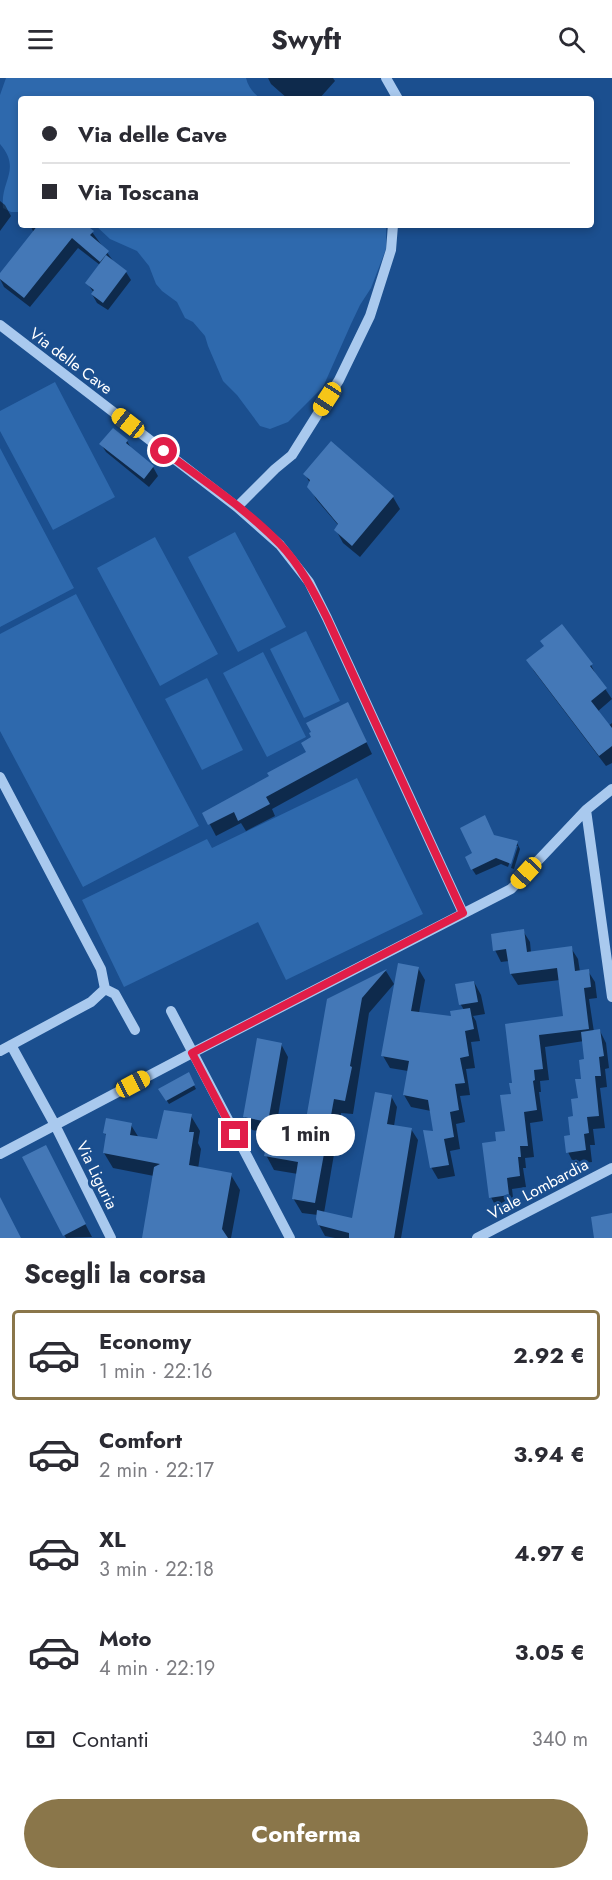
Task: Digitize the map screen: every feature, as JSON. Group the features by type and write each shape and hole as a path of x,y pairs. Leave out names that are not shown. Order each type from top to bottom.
{"street":[{"path":"386,78 396,96"},
{"path":"391,250 393,228"},
{"path":"237,507 292,454 339,380 370,316 399,228"},
{"name":"Via delle Cave","path":"0,325 237,507 280,545 309,582 327,618 463,913"},
{"path":"0,777 101,969 105,989"},
{"path":"0,1154 511,889 586,810 612,789"},
{"path":"586,810 612,997"},
{"path":"105,989 115,994 135,1030"},
{"path":"0,1051 91,1002 105,989"},
{"path":"171,1011 290,1238"},
{"name":"Via Liguria","path":"12,1045 111,1238"},
{"name":"Viale Lombardia","path":"477,1238 612,1168"}],"shaded area":[{"path":"6,78 246,78 257,96 18,96 18,212 11,212 3,208 4,190 10,168 6,153 0,144 0,95"},
{"path":"98,228 386,228 386,249 371,288 360,305 323,387 288,422 270,429 260,426 237,395 223,381 205,336 193,322 185,318 177,302 156,284 149,266 137,251 110,239"},
{"path":"55,382 115,497 53,530 0,431 0,411"},
{"path":"0,448 74,588 0,627"},
{"path":"235,532 286,627 238,652 188,557"},
{"path":"155,537 218,654 160,686 97,568"},
{"path":"76,594 199,826 83,887 0,731 0,634"},
{"path":"306,631 340,701 304,718 270,649"},
{"path":"263,652 306,737 267,757 223,673"},
{"path":"207,678 243,750 202,770 165,699"},
{"path":"357,778 423,914 286,980 258,922 124,987 82,900 207,839 212,848"}],"building":[{"path":"36,228 90,228 94,231 90,235 109,251 100,262 72,238 24,298 0,279 0,273"},
{"path":"106,255 127,271 103,303 91,294 94,290 85,283"},
{"path":"113,428 128,440 126,443 154,466 144,479 99,444"},
{"path":"331,441 394,496 352,546 334,530 338,524 307,487 310,480 303,474"},
{"path":"562,624 593,664 590,666 607,688 591,701 612,728 612,746 599,756 526,660 544,646 540,641"},
{"path":"348,702 367,742 266,797 270,804 238,821 234,812 208,825 202,813 269,776 267,773 306,752 301,743 311,737 309,733 311,732 306,723"},
{"path":"485,815 494,835 518,841 511,864 496,858 471,870 465,857 472,853 460,828"},
{"path":"524,929 527,952 572,946 575,971 589,969 591,987 584,988 589,1029 539,1035 543,1069 534,1070 535,1080 533,1081 537,1110 524,1112 528,1146 520,1146 521,1157 518,1157 520,1176 507,1178 509,1195 489,1198 482,1143 496,1141 495,1132 505,1131 500,1095 511,1094 509,1083 512,1083 505,1024 563,1016 557,968 510,974 506,949 493,951 491,934"},
{"path":"398,963 419,967 411,1011 451,1016 450,1011 470,1008 474,1029 465,1031 469,1056 460,1058 465,1083 455,1084 459,1110 450,1112 454,1137 444,1139 449,1165 430,1168 423,1130 433,1131 428,1100 403,1095 409,1061 381,1056"},
{"path":"387,969 362,998 345,1101 334,1099 315,1203 292,1199 298,1162 264,1156 267,1142 301,1148 327,999"},
{"path":"474,981 478,1002 459,1005 455,984"},
{"path":"600,1029 604,1056 599,1057 601,1076 595,1076 599,1116 587,1117 589,1133 584,1134 586,1150 566,1153 564,1136 570,1135 568,1117 573,1116 571,1099 578,1098 575,1079 581,1079 579,1060 584,1059 581,1032"},
{"path":"257,1038 282,1043 268,1122 243,1117"},
{"path":"189,1072 195,1085 166,1101 158,1089"},
{"path":"375,1092 392,1095 387,1124 412,1128 394,1238 349,1238 349,1233 318,1225 317,1210 352,1218"},
{"path":"164,1110 192,1114 189,1132 194,1132 189,1165 232,1173 222,1229 228,1238 142,1238 154,1167 160,1164 103,1153 106,1134 103,1133 106,1118 132,1123 130,1135 157,1139"},
{"path":"46,1145 86,1224 63,1236 22,1157"},
{"path":"0,1197 21,1238 0,1238"},
{"path":"612,1213 612,1238 594,1238 591,1217"}],"route":[{"path":"164,451 237,507 280,545 309,582 367,702 463,913 192,1053 235,1135"}]}
